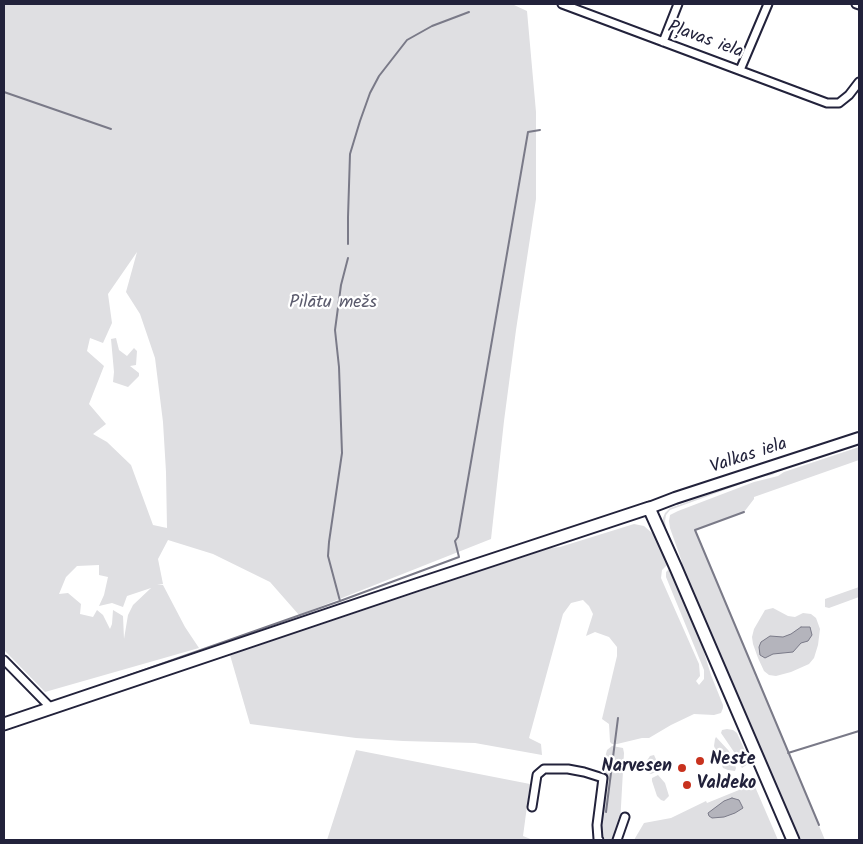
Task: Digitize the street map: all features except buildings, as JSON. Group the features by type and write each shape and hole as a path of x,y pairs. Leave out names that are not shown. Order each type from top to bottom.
{"highway":[{"path":"4,724 649,508 793,840"}],"main road":[{"name":"Valkas iela","path":"649,508 859,438"}],"street":[{"name":"Pļavas iela","path":"562,4 827,103 839,103 849,95 859,82"},
{"path":"663,42 678,4"},
{"path":"740,70 768,4"},
{"path":"4,660 51,708"},
{"path":"532,807 537,775 544,769 568,769 603,778 597,825 599,840"},
{"path":"617,840 625,816"}],"green space":[{"name":"Pilātu mežs","path":"4,4 514,4 527,11 536,112 536,199 516,330 491,539 299,615 270,582 213,554 168,540 158,559 163,584 157,585 163,585 185,627 199,648 45,692 4,650","holes":["137,252 126,292 140,314 155,358 163,422 167,528 153,525 131,465 107,442 93,434 106,424 89,404 104,366 87,351 90,338 103,343 112,323 108,294","99,565 99,575 108,577 104,595 99,606 112,603 123,607 127,596 151,588 133,605 128,615 124,639 123,616 113,610 110,629 103,615 97,610 93,617 80,614 81,604 68,593 59,594 66,577 77,566"]},
{"path":"116,338 119,350 127,356 134,348 137,351 136,365 130,366 139,373 139,376 128,387 113,382 111,339"},
{"path":"859,447 859,460 754,497 744,512 695,530 825,840 798,840 681,566 682,562 669,521 670,515 678,511 754,482 778,476 784,472"},
{"path":"786,467 772,475 760,477 670,510 666,515 666,528 680,561 678,563 663,523 665,513 670,508"},
{"path":"634,524 644,526 652,533 659,544 667,565 662,570 661,578 699,664 700,676 696,681 699,685 704,679 704,670 666,577 666,572 669,569 703,649 723,705 721,713 714,715 694,714 649,738 612,744 610,742 609,724 602,719 617,656 617,647 609,637 595,632 586,636 593,614 583,600 571,603 563,614 529,738 541,744 542,755 475,743 356,738 250,724 230,655 550,548 560,547"},
{"path":"859,587 859,597 829,608 825,607 825,599"},
{"path":"773,608 788,616 795,617 803,613 811,614 816,618 820,629 814,658 809,664 776,676 769,675 764,671 752,637 754,629 765,610"},
{"path":"727,729 737,733 749,760 748,764 742,768 721,733 722,730"},
{"path":"716,737 729,751 736,768 735,771 723,768 714,746"},
{"path":"612,746 623,748 624,753 620,824 616,838 607,840 600,833 606,782 602,769 607,750"},
{"path":"356,750 530,784 523,836 533,840 327,840"},
{"path":"654,755 660,770 651,774 646,762 650,756"},
{"path":"658,775 665,783 669,796 664,801 657,796 652,781 652,778"},
{"path":"750,779 778,840 634,840 644,823 671,818 706,801 707,803 739,790 738,786 740,783"}],"shaded area":[{"path":"801,627 810,627 812,635 808,641 801,643 793,652 773,654 765,658 760,655 759,647 761,642 770,636 783,637 791,634"},
{"path":"732,798 739,800 743,808 724,817 712,818 709,816 708,813 724,801"}],"waterway":[{"path":"348,244 350,154 370,93 379,76 407,40 432,26 469,12"},
{"path":"4,92 111,129"},
{"path":"127,676 459,557 455,541 458,537 528,132 540,130"},
{"path":"340,601 328,556 342,453 339,367 335,330 341,285 348,258"},
{"path":"744,512 695,530 819,825"},
{"path":"606,812 618,718"},
{"path":"788,753 859,731"}],"place":[{"name":"Neste","path":"700,761"},
{"name":"Narvesen","path":"682,768"},
{"name":"Valdeko","path":"687,785"}]}
